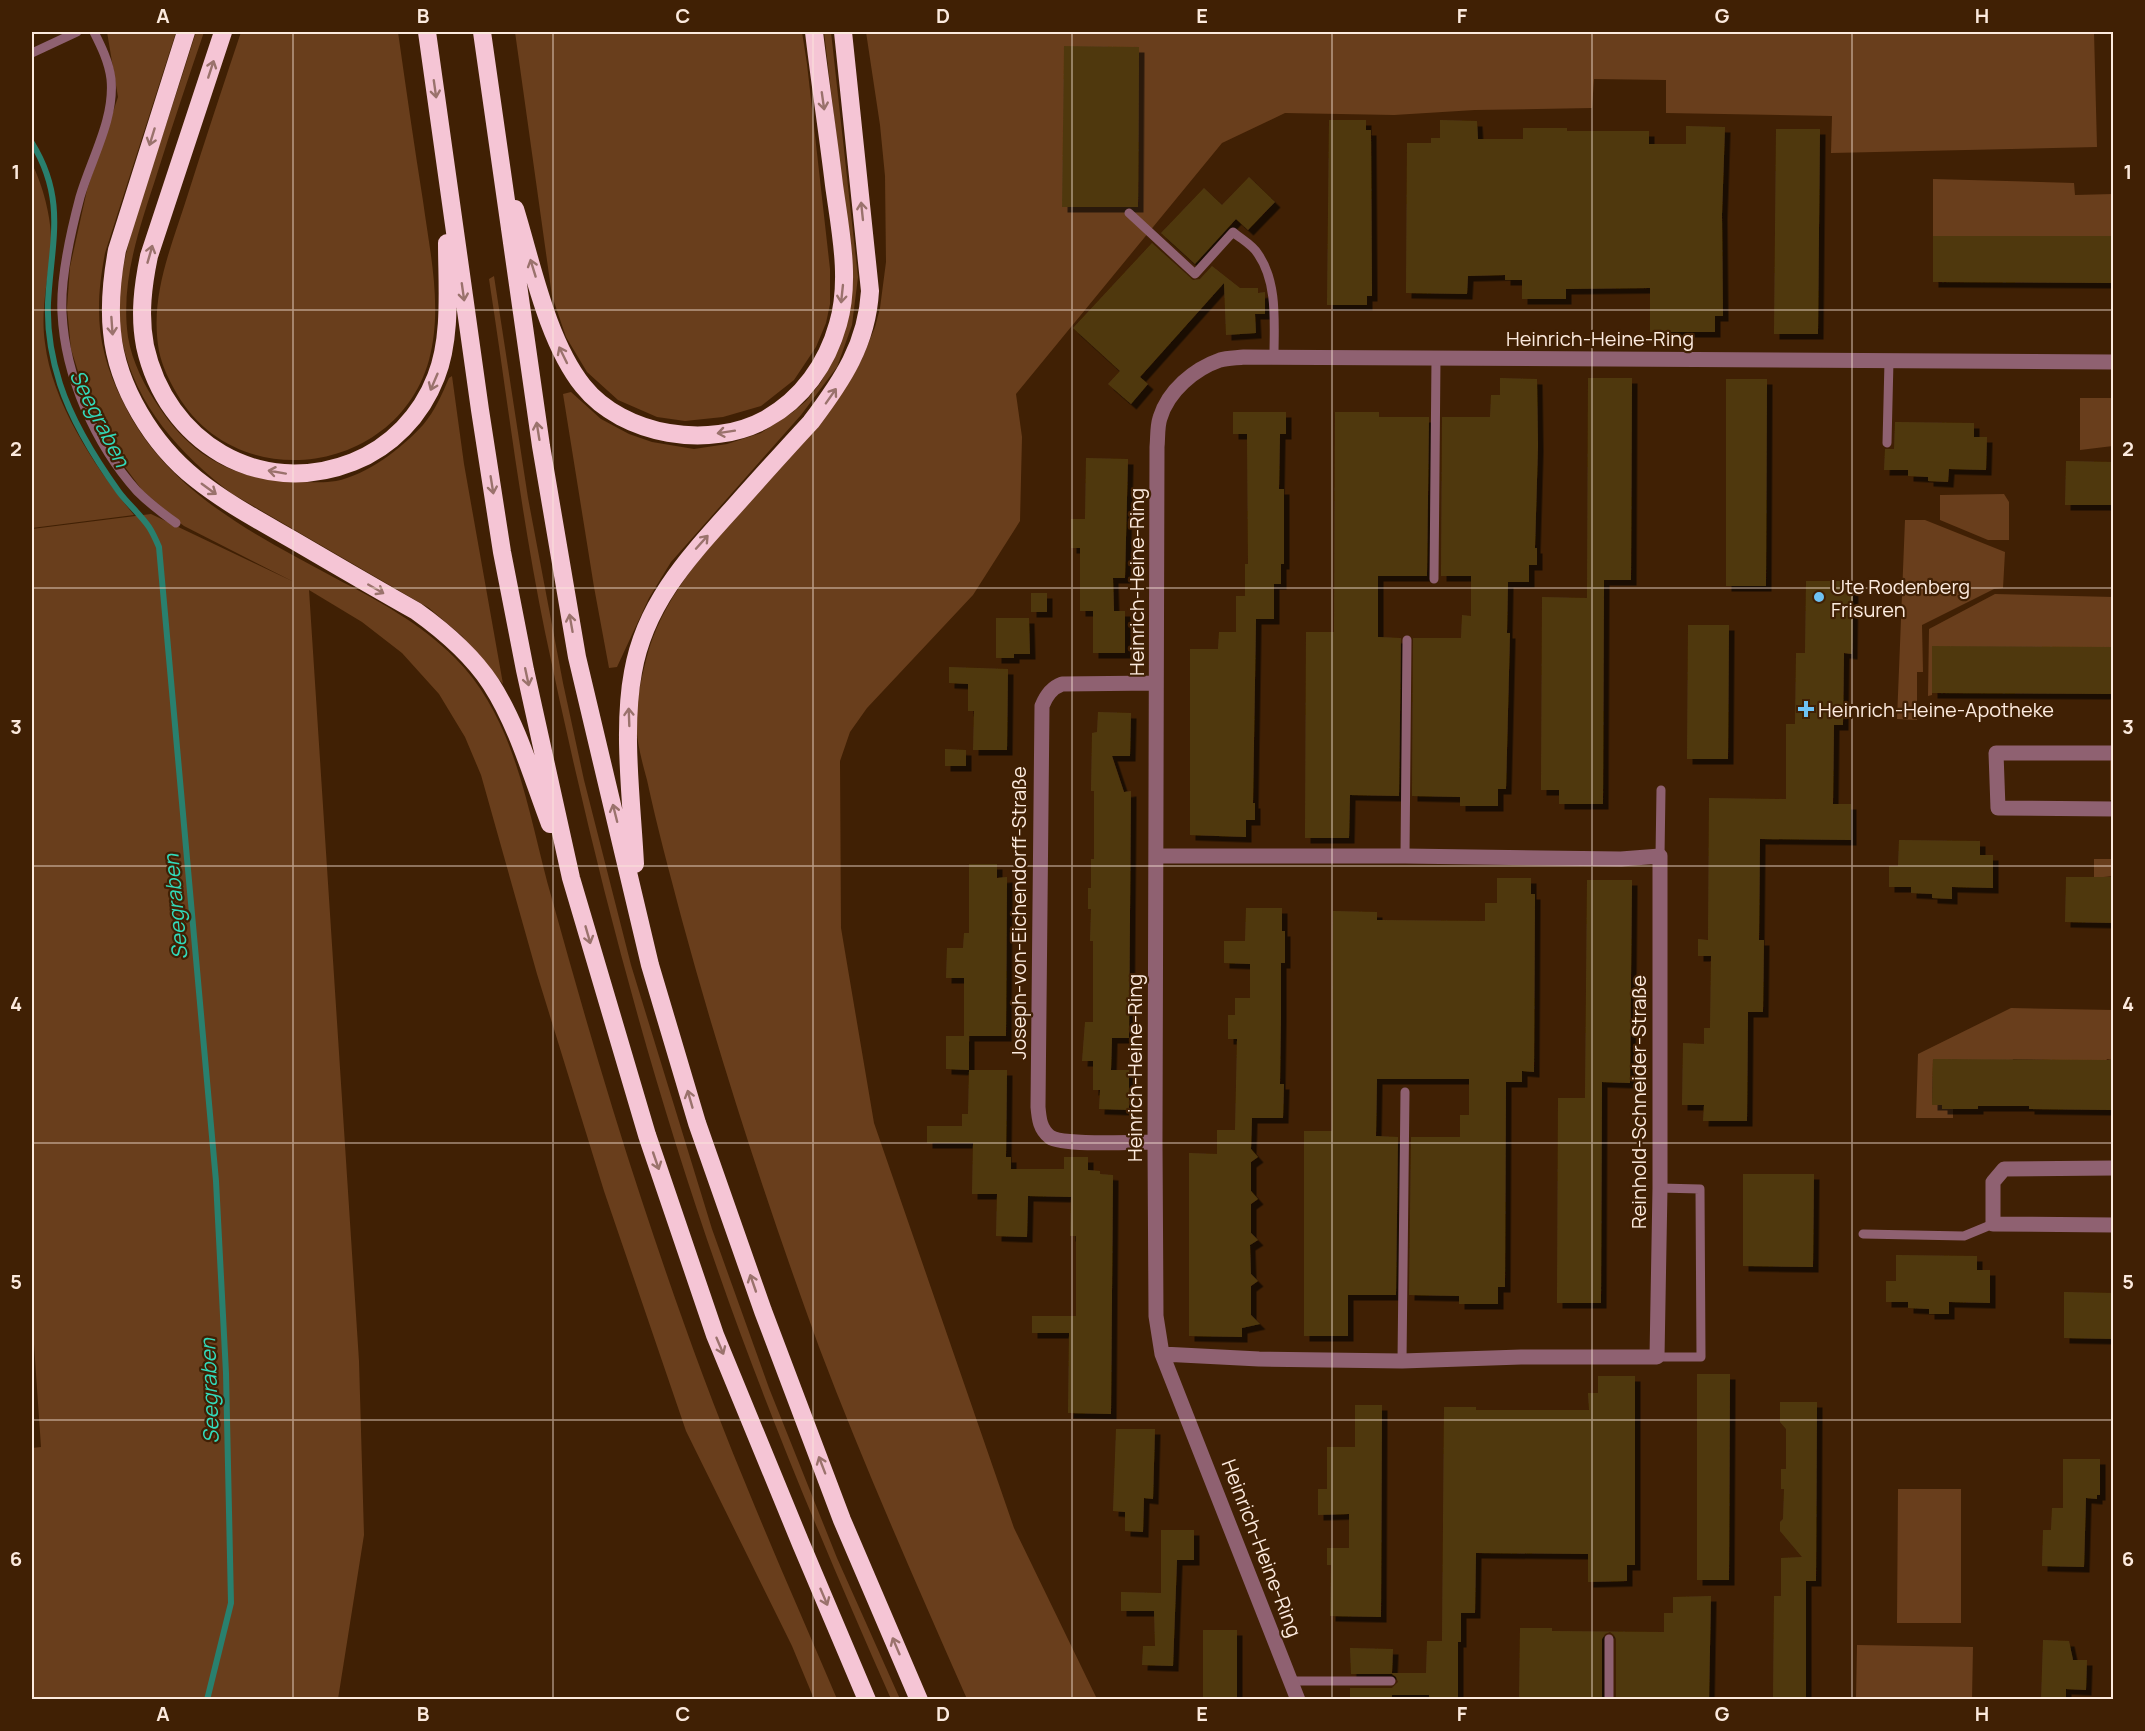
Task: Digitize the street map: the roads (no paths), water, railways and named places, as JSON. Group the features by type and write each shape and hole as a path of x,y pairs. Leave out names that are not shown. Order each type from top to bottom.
{"highway":[{"path":"186,32 117,250 111,306 112,333 117,360 125,382 148,424 163,445 195,479 246,513 416,611 437,626 473,661 491,684 507,714 571,878"},
{"path":"223,32 149,256 143,284 142,312 145,345 159,383 184,423 217,453 257,468 285,473 338,468 365,457 387,444 411,420 437,376 447,325 447,172"},
{"path":"427,32 502,552 525,670 571,878 647,1135 715,1335 867,1700"},
{"path":"482,32 541,446 577,657 650,965 697,1123 763,1311 842,1520 919,1700"},
{"path":"638,910 628,705 633,671 642,636 659,600 684,562 811,422 829,398 845,375 864,332 870,291 843,32"},
{"path":"847,66 854,32"},
{"path":"499,156 550,324 564,359 584,387 606,407 629,422 652,429 680,434 708,435 739,430 765,420 790,402 812,380 828,355 839,323 843,287 842,242 813,35"}],"street":[{"name":"Heinrich-Heine-Ring","path":"1298,1700 1161,1354 1156,1316 1157,447 1160,418 1171,397 1182,384 1201,369 1222,360 1244,357 2114,362"},
{"name":"Joseph-von-Eichendorff-Straße","path":"1155,1142 1075,1142 1053,1139 1040,1123 1038,1095 1042,706 1046,695 1062,684 1156,683"},
{"path":"2114,753 1996,753 1998,808 2114,809"},
{"path":"1156,856 1405,856 1621,860 1660,856"},
{"name":"Reinhold-Schneider-Straße","path":"1657,1357 1660,1188 1660,856"},
{"path":"2114,1168 2004,1169 1993,1182 1993,1224 2114,1225"},
{"path":"1161,1354 1259,1359 1402,1361 1521,1357 1657,1357"}],"lane":[{"path":"32,53 77,32"},
{"path":"94,32 111,76 110,106 80,197 69,245 62,311 64,338 78,390 107,451 137,491 176,523"},
{"path":"1129,213 1195,274 1233,232 1257,252 1269,273 1274,317 1274,356"},
{"path":"1434,579 1436,358"},
{"path":"1887,443 1889,361"},
{"path":"1405,856 1407,640"},
{"path":"1660,856 1661,790"},
{"path":"1402,1361 1405,1092"},
{"path":"1657,1357 1701,1357 1700,1189 1660,1188"},
{"path":"1863,1234 1964,1236 1993,1224"},
{"path":"1609,1638 1609,1700"},
{"path":"1291,1682 1391,1681"}],"waterway":[{"name":"Seegraben","path":"32,143 43,164 50,184 53,203 48,323 60,384 71,412 93,454 119,492 149,527 159,547 216,1181 226,1373 231,1603 207,1700"}],"place":[{"name":"Ute Rodenberg Frisuren","path":"1819,597"},
{"name":"Heinrich-Heine-Apotheke","path":"1806,709"}]}
